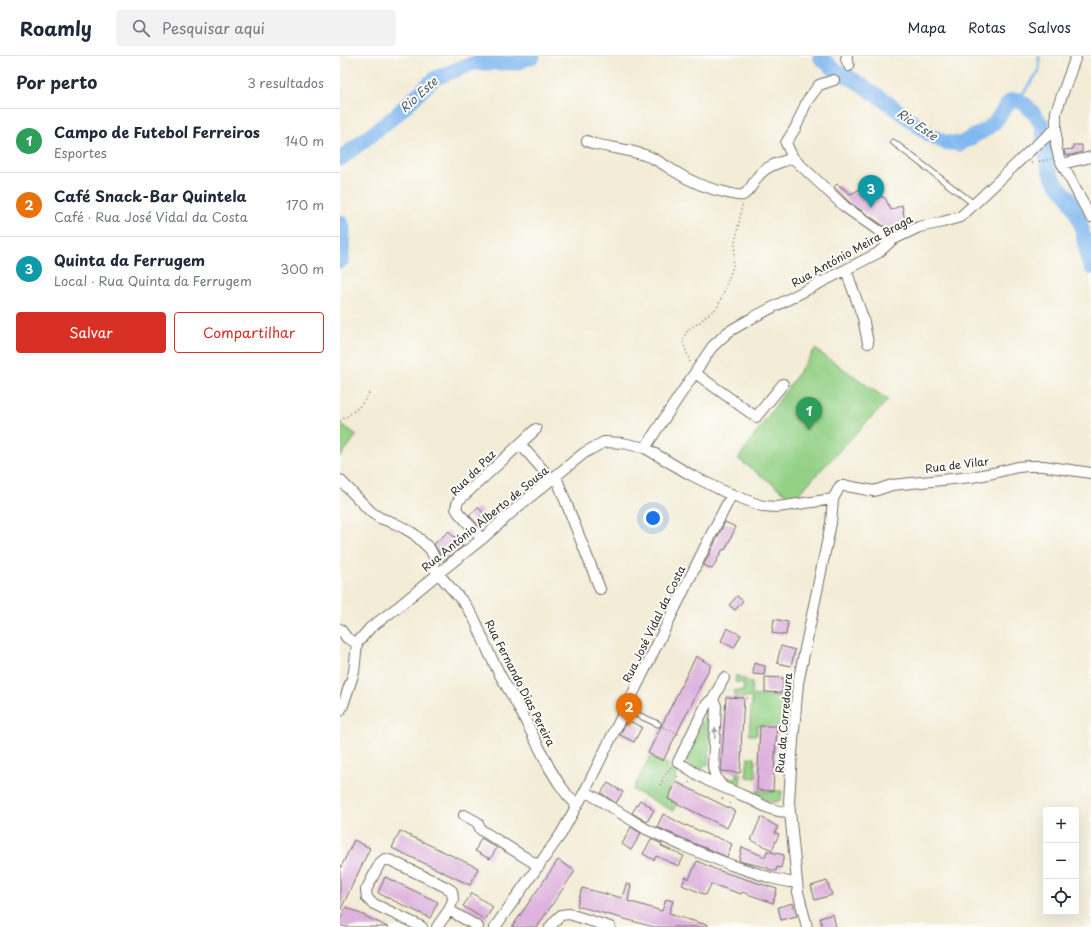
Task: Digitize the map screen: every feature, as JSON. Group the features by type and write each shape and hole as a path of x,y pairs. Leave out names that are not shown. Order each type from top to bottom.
{"street":[{"path":"1076,56 1056,112 1054,131 1059,158 1091,217"},
{"path":"834,80 819,84 808,101 796,127 786,143 793,158 844,207 892,240"},
{"name":"Rua António Meira Braga","path":"643,448 652,437 712,347 728,332 752,318 878,253 892,240 918,227 960,217 1035,146 1054,131"},
{"path":"587,141 594,144 640,154 660,162 702,186 715,191 737,195 742,195 746,192 752,186 759,174 766,168 793,158"},
{"path":"1062,164 1091,157"},
{"path":"846,270 863,318 868,343"},
{"path":"695,373 756,417 783,384"},
{"name":"Rua da Paz","path":"482,539 458,512 456,504 536,429"},
{"name":"Rua António Alberto de Sousa","path":"357,643 370,628 482,539 520,505 584,453 604,442 623,443 643,448"},
{"path":"520,444 554,478 600,588"},
{"path":"643,448 691,475 762,506 777,507 833,499"},
{"name":"Rua de Vilar","path":"833,499 840,486 874,491 892,485 972,477 1023,466 1043,466 1091,473"},
{"path":"340,480 371,512 380,518 394,523 414,534 430,548 434,557 434,566 438,573"},
{"name":"Rua José Vidal da Costa","path":"495,927 539,866 577,805 732,494"},
{"name":"Rua da Corredoura","path":"807,927 797,882 789,802 798,683 831,523 833,499"},
{"name":"Rua Fernando Dias Pereira","path":"438,573 465,604 475,620 500,675 517,704 550,769 561,786 577,805"},
{"path":"340,629 347,638 357,643 354,672 340,711"},
{"path":"340,692 344,683 352,678"},
{"path":"724,678 713,699 706,705 678,762 715,784 773,811 790,812"},
{"path":"713,699 716,706 713,766 717,780 722,786"},
{"path":"696,773 707,771 713,766"},
{"path":"585,790 646,829 683,846 731,865 771,878 797,882"},
{"path":"464,815 477,822 481,830 539,866"},
{"path":"422,927 372,903 367,898 366,890 380,864 385,859 392,861 452,891 453,900 449,910 437,927"},
{"path":"449,910 478,927"},
{"path":"550,927 561,915 569,914 610,927"}],"lane":[{"path":"893,142 974,204"},
{"path":"625,709 658,724"}],"path":[{"path":"1038,161 1053,158"},
{"path":"695,373 683,342 689,329 717,308 723,294 733,266 742,195"},
{"path":"340,421 363,403 368,393"},
{"path":"742,698 750,698"},
{"path":"658,724 683,736"},
{"path":"660,785 671,765"}],"green space":[{"path":"815,349 888,400 801,491 795,502 784,501 788,495 738,459"},
{"path":"340,423 357,435 340,457"},
{"path":"736,675 752,683 752,695 788,697 786,727 757,726 757,735 749,735 752,698 734,698 735,690 743,691 744,683 735,682"},
{"path":"709,708 712,709 708,765 706,764 703,767 704,769 695,769 690,766 685,758"},
{"path":"650,756 669,765 659,785 662,786 672,767 679,771 665,797 677,803 673,811 633,790"},
{"path":"748,757 755,758 756,778 746,777"},
{"path":"736,772 741,774 740,786 724,778 736,778"},
{"path":"757,790 768,792 782,791 781,799 775,802 769,801 757,795"}],"building":[{"path":"1073,145 1082,145 1082,152 1065,155 1064,150 1073,149"},
{"path":"837,184 851,194 860,189 869,190 885,198 891,210 902,205 906,226 896,231 893,228 891,231 849,202 834,187"},
{"path":"478,507 488,518 479,526 469,515"},
{"path":"725,522 736,527 725,550 723,549 712,569 704,565"},
{"path":"449,531 463,546 443,561 434,544"},
{"path":"737,596 743,601 735,610 729,605"},
{"path":"774,619 788,622 786,635 772,633"},
{"path":"727,628 741,635 734,648 721,641"},
{"path":"781,646 795,650 791,666 777,663"},
{"path":"696,656 711,665 663,761 648,753"},
{"path":"754,663 765,666 764,675 753,674"},
{"path":"765,677 783,678 782,693 765,692"},
{"path":"726,697 744,698 740,773 721,771"},
{"path":"627,720 642,727 634,742 620,735"},
{"path":"760,726 777,726 773,791 757,790"},
{"path":"676,782 735,811 727,828 668,799"},
{"path":"608,783 623,792 616,803 601,793"},
{"path":"640,800 654,810 647,822 632,813"},
{"path":"663,814 686,826 732,844 727,857 657,827"},
{"path":"761,817 778,827 775,833 779,834 772,850 751,840"},
{"path":"631,827 641,833 631,850 622,844"},
{"path":"400,831 478,868 470,885 392,848"},
{"path":"481,838 497,848 490,859 475,851"},
{"path":"651,839 662,844 661,846 684,856 679,866 656,856 654,860 643,854"},
{"path":"354,840 370,848 340,911 340,869"},
{"path":"742,847 765,857 767,851 784,855 781,868 777,867 776,871 739,861"},
{"path":"558,860 575,871 537,927 512,927"},
{"path":"697,861 717,870 777,889 773,903 742,892 741,894 711,884 706,895 682,885 686,877 689,879"},
{"path":"385,877 438,902 430,918 378,893"},
{"path":"827,881 832,895 815,900 811,886"},
{"path":"626,884 631,885 628,901 662,911 666,899 673,901 669,913 708,925 708,927 654,927 577,906 582,888 622,898"},
{"path":"472,893 493,907 485,920 463,906"},
{"path":"793,903 797,916 781,920 778,907"},
{"path":"346,907 388,927 345,927 340,925 340,920"},
{"path":"833,914 836,927 822,927 820,918"}],"waterway":[{"name":"Rio Este","path":"340,159 395,116 435,78 474,63 516,63 533,56"},
{"name":"Rio Este","path":"820,56 836,71 856,81 930,135 944,142 960,144 985,130 995,122 1012,100 1018,100 1026,105 1042,125 1047,163 1051,175 1059,187 1068,196 1076,212 1081,224 1088,260 1091,267"},
{"path":"1018,100 1039,71 1039,56"},
{"name":"Rio Este","path":"340,222 343,228 342,259 340,261"}],"place":[{"name":"Quinta da Ferrugem","path":"871,208"},
{"name":"Campo de Futebol Ferreiros","path":"809,430"},
{"name":"Café Snack-Bar Quintela","path":"629,726"}]}
